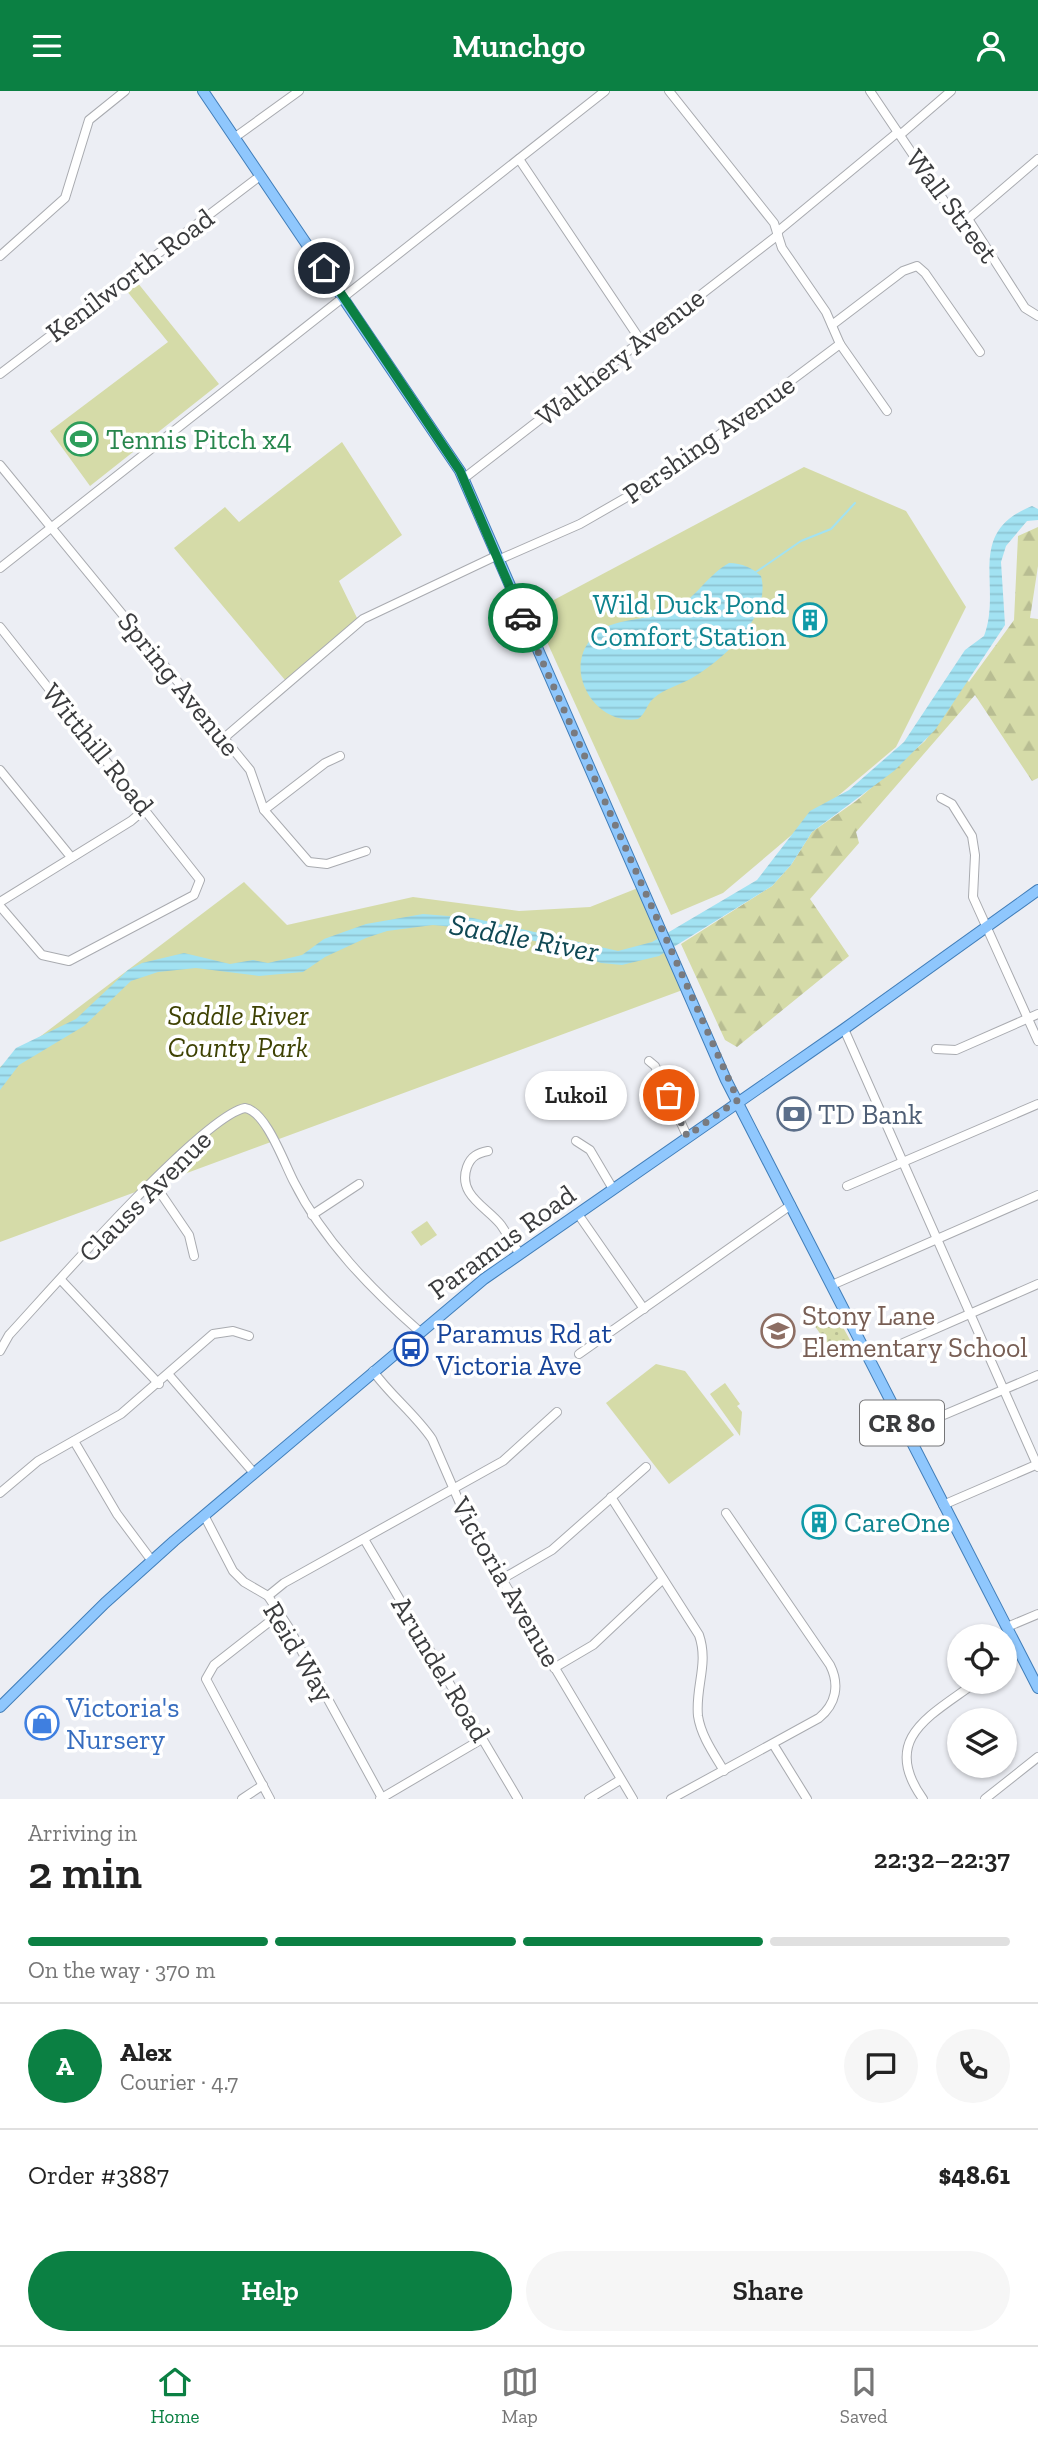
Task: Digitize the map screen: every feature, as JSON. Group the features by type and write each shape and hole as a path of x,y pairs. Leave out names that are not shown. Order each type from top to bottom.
{"main road":[{"name":"CR 80","path":"203,91 344,297 463,479 738,1100 1005,1624"},
{"name":"Paramus Road","path":"0,1707 152,1561 253,1472 419,1332 519,1253 844,1029 1038,890"},
{"name":"CR 80","path":"1017,1646 1038,1688"}],"street":[{"path":"0,256 65,198 89,120 125,91"},
{"path":"233,138 299,91"},
{"path":"0,568 605,91"},
{"path":"669,91 774,223 782,248 832,325 840,344 887,411"},
{"name":"Wall Street","path":"870,91 951,211 968,219 1025,308 1038,316"},
{"name":"Walthery Avenue","path":"463,479 642,341 951,91"},
{"path":"519,159 642,341"},
{"path":"968,219 1038,159"},
{"name":"Kenilworth Road","path":"0,374 260,176"},
{"path":"832,325 909,267 917,266 925,273 980,352"},
{"name":"Pershing Avenue","path":"224,738 363,619 497,558 580,524 667,474 840,344"},
{"name":"Spring Avenue","path":"0,465 250,770 264,810 309,862 327,864 366,851"},
{"name":"Witthill Road","path":"0,627 196,872 200,886 194,895 69,961 42,955 0,904"},
{"path":"264,810 325,763 340,756"},
{"path":"0,769 71,857"},
{"path":"941,799 953,804 972,837 975,855 974,897 1038,1041"},
{"path":"0,904 145,809"},
{"path":"936,1049 956,1050 1038,1014"},
{"path":"844,1029 1038,1465 943,1505"},
{"path":"649,1061 655,1066 687,1136"},
{"path":"847,1186 1038,1104"},
{"name":"Clauss Avenue","path":"0,1351 9,1335 187,1148 234,1111 251,1109 260,1116 312,1215 369,1285 419,1332"},
{"path":"576,1140 590,1150 613,1189"},
{"path":"488,1151 473,1156 469,1163 466,1185 469,1193 499,1223 519,1253"},
{"path":"153,1182 189,1235 194,1256"},
{"path":"312,1215 359,1184"},
{"path":"832,1285 1038,1195"},
{"path":"579,1355 791,1205"},
{"path":"578,1214 644,1309"},
{"path":"61,1280 159,1384"},
{"path":"869,1358 1038,1284"},
{"path":"0,1493 38,1461 121,1413 159,1384 213,1334 233,1331 249,1336"},
{"name":"Victoria Avenue","path":"373,1371 389,1394 424,1427 453,1490 502,1579 632,1799"},
{"path":"169,1375 253,1472"},
{"path":"906,1431 1038,1375"},
{"path":"268,1596 285,1583 503,1461 557,1412"},
{"path":"74,1441 117,1514 152,1561"},
{"path":"502,1579 551,1550 646,1467"},
{"path":"611,1497 695,1627 702,1646 704,1669 699,1718 705,1739 724,1771"},
{"path":"671,1799 826,1713 835,1697 836,1680 830,1665 726,1513"},
{"name":"Reid Way","path":"205,1517 238,1577 268,1596 289,1628 381,1798"},
{"name":"Arundel Road","path":"363,1539 517,1799"},
{"path":"554,1668 601,1639 663,1579"},
{"path":"1014,1624 1038,1614"},
{"path":"270,1799 206,1679 214,1665 278,1615"},
{"path":"923,1799 906,1767 910,1738 921,1723 960,1694"},
{"path":"381,1798 482,1739"},
{"path":"773,1744 807,1799"},
{"path":"985,1799 1038,1757"},
{"path":"589,1799 620,1780"},
{"path":"242,1799 263,1786"}],"green space":[{"path":"137,282 219,384 90,486 50,431 168,342 126,290"},
{"path":"342,442 402,535 339,581 358,620 285,680 174,548 225,507 239,522"},
{"path":"804,467 906,511 966,607 896,747 723,893 671,915 533,611"},
{"path":"1038,527 1038,566 1030,618 1038,619 1038,778 1032,781 975,695 856,832 859,843 810,899 849,956 737,1047 725,1040 681,944 772,886 791,865 812,832 856,801 925,741 967,680 969,682 1014,620 1018,536"},
{"name":"Saddle River County Park","path":"244,882 287,925 413,897 519,911 590,907 643,886 688,988 0,1242 0,1067"},
{"path":"427,1221 437,1235 421,1246 411,1232"},
{"path":"805,1306 819,1318 840,1322 854,1347 836,1356 802,1308"},
{"path":"656,1364 685,1371 734,1435 669,1484 606,1403"},
{"path":"725,1383 740,1404 737,1406 742,1412 740,1436 710,1394"}],"water":[{"name":"Saddle River","path":"1032,506 1038,509 1038,520 1027,521 1006,546 1001,562 1005,625 935,730 894,771 812,832 791,865 772,886 659,956 622,965 601,963 545,943 474,929 433,925 387,931 366,938 325,957 303,972 259,976 196,968 158,972 131,981 84,1026 19,1065 0,1090 0,1068 16,1048 76,1019 128,970 142,963 184,953 230,964 253,960 268,963 302,955 324,939 366,924 423,914 473,918 618,951 652,942 757,880 810,811 849,790 904,742 965,650 984,636 989,617 992,546 998,531 1011,517"},
{"path":"729,563 746,567 761,576 759,607 742,636 704,670 654,698 638,719 610,715 599,707 583,684 581,670 582,656 596,634 615,624 660,615 679,607"}],"waterway":[{"path":"756,572 801,541 831,529 855,503"}],"way so far":[{"path":"523,618 688,988 726,1080 738,1100 687,1136 669,1095"}],"place":[{"name":"Tennis Pitch x4","path":"81,439"},
{"name":"Wild Duck Pond Comfort Station","path":"810,620"},
{"name":"Lukoil","path":"669,1095"},
{"name":"TD Bank","path":"794,1114"},
{"name":"Stony Lane Elementary School","path":"778,1331"},
{"name":"Paramus Rd at Victoria Ave","path":"411,1349"},
{"name":"CareOne","path":"819,1522"},
{"name":"Victoria's Nursery","path":"42,1723"}],"route":[{"path":"324,268 460,471 523,618"}]}
